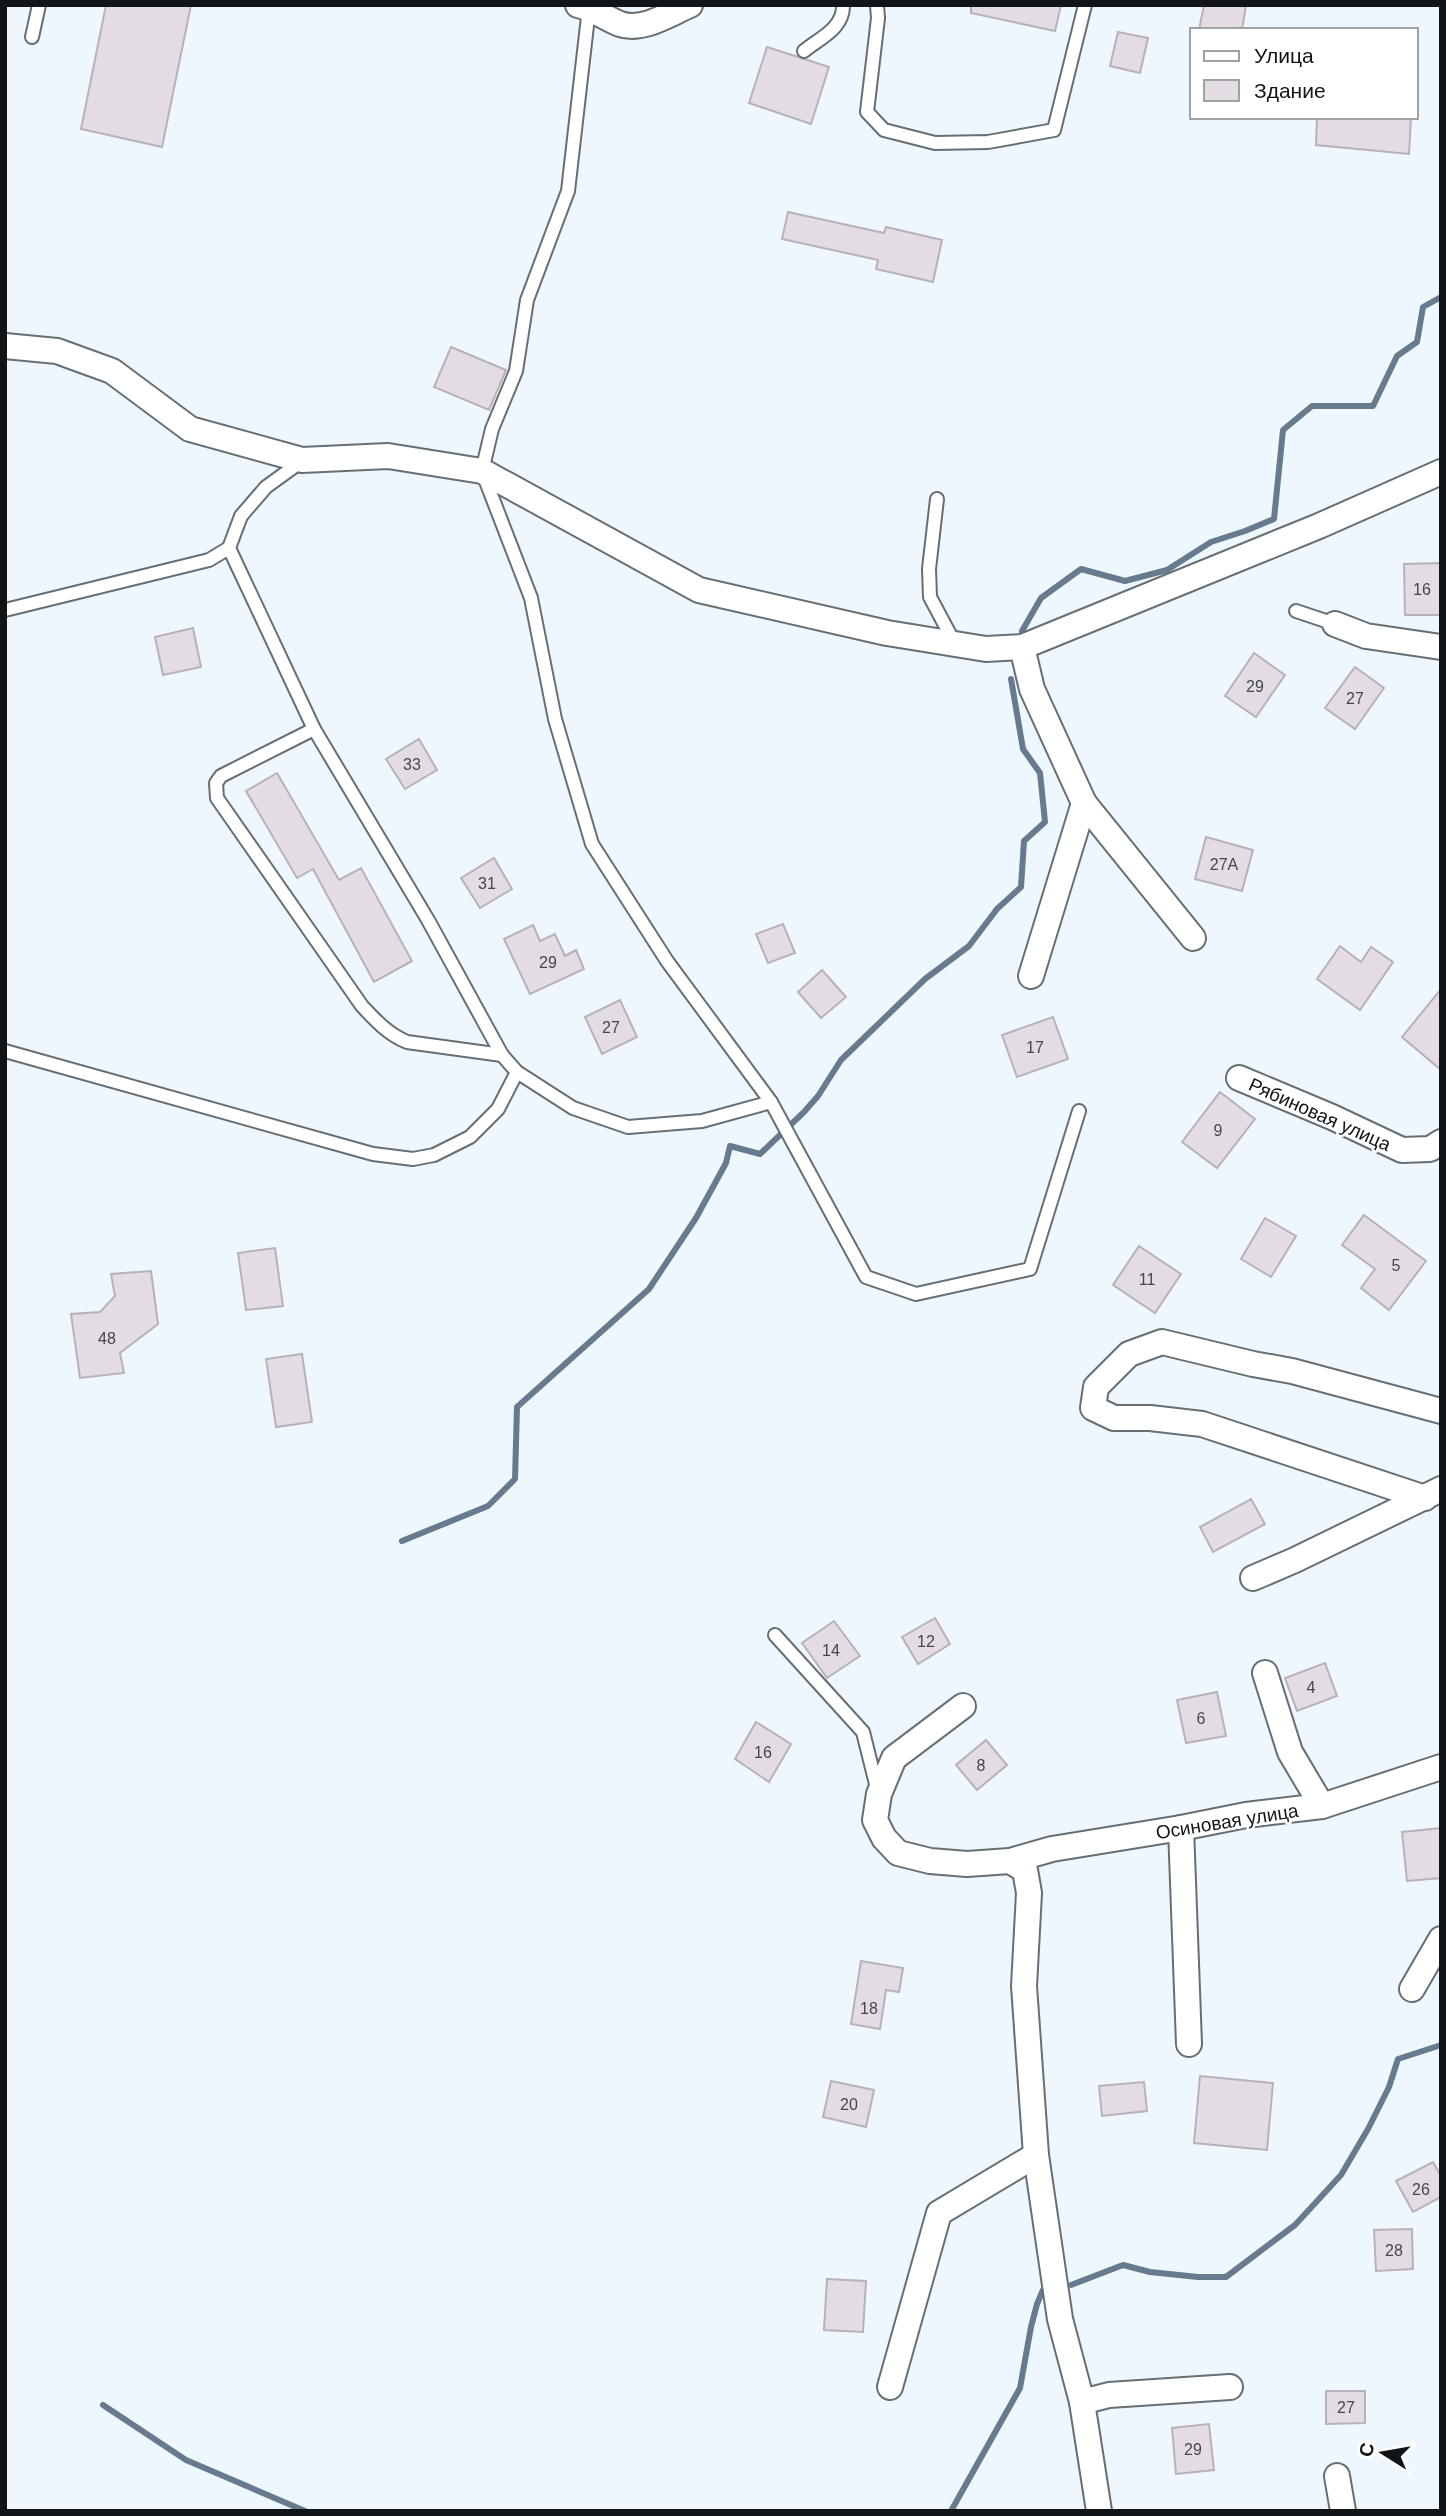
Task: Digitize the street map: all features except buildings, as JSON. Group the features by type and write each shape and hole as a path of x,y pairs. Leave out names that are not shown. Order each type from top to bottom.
{"street":[{"path":"583,6 622,25 641,25 690,5"},
{"path":"5,346 57,351 112,371 190,429 302,460 388,456 482,471 699,590 887,633 986,649 1022,647 1319,526 1441,472"},
{"path":"1335,624 1366,636 1441,647"},
{"path":"1022,647 1032,689 1084,803 1193,938"},
{"path":"1031,976 1084,803"},
{"name":"Рябиновая улица","path":"1239,1077 1402,1150 1430,1149 1441,1142"},
{"path":"1433,1493 1202,1424 1150,1418 1114,1418 1093,1408 1096,1387 1129,1354 1162,1342 1292,1371 1441,1411"},
{"path":"1253,1578 1433,1493"},
{"path":"1265,1673 1290,1752 1322,1806"},
{"path":"879,1794 894,1758 963,1706"},
{"name":"Осиновая улица","path":"879,1794 876,1820 884,1838 898,1853 930,1861 967,1864 1010,1861 1052,1849 1246,1815 1322,1806 1441,1767"},
{"path":"1181,1828 1189,2044"},
{"path":"1010,1861 1026,1870 1029,1893 1024,1986 1036,2155 1060,2319 1082,2402 1099,2511"},
{"path":"1412,1989 1441,1939"},
{"path":"890,2387 939,2213 1036,2155"},
{"path":"1082,2402 1109,2395 1230,2388"},
{"path":"1338,2476 1343,2511"}],"lane":[{"path":"32,37 39,5"},
{"path":"804,51 836,27 843,16 843,5"},
{"path":"877,5 878,18 867,112 884,130 935,143 988,142 1054,130 1085,5"},
{"path":"583,6 568,191 527,300 516,371 492,429 482,471 531,598 555,719 592,844 667,961 772,1102 866,1277 916,1294 1030,1269 1079,1111"},
{"path":"5,610 209,560 229,548 241,516 266,486 302,460"},
{"path":"937,499 929,569 930,597 954,642"},
{"path":"229,548 314,729 428,920 502,1055 517,1072 573,1108 628,1127 702,1121 772,1102"},
{"path":"1296,611 1335,624"},
{"path":"314,729 221,776 216,783 217,798 362,1006 378,1024 393,1036 407,1042 502,1055"},
{"path":"5,1051 373,1154 413,1159 435,1155 470,1137 498,1109 517,1072"},
{"path":"775,1635 863,1732 879,1794"}],"waterway":[{"path":"1022,631 1041,598 1081,569 1125,581 1167,570 1211,542 1274,519 1283,430 1312,406 1373,406 1397,356 1417,342 1423,307 1441,297"},
{"path":"402,1541 488,1506 515,1479 517,1407 649,1289 696,1218 726,1163 730,1146 760,1154 818,1096 841,1060 925,979 969,946 997,909 1021,887 1024,841 1045,822 1040,773 1023,749 1011,679"},
{"path":"1071,2285 1123,2265 1150,2272 1226,2277 1295,2225 1341,2175 1389,2087 1398,2059 1441,2045"},
{"path":"951,2511 1020,2388 1031,2327 1043,2290"},
{"path":"103,2405 186,2460 305,2511"}]}
